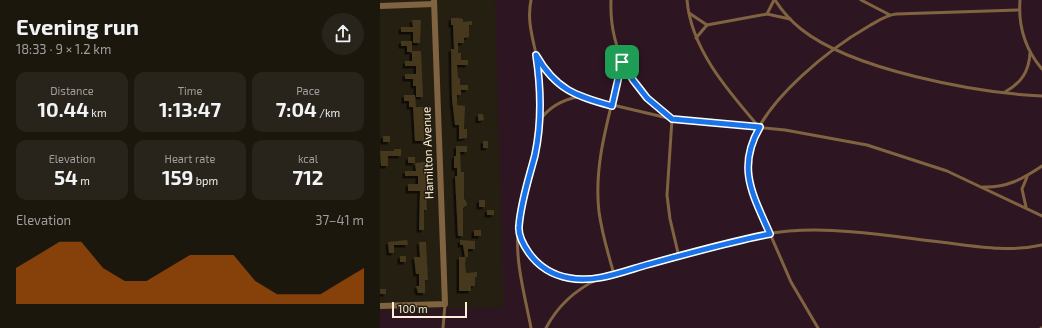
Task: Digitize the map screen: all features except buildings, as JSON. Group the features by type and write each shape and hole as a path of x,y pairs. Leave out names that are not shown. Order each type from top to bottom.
{"street":[{"path":"380,6 434,2"},
{"name":"Hamilton Avenue","path":"434,2 445,304"},
{"path":"380,306 445,304"}],"lane":[{"path":"532,0 529,25 536,55 539,81 539,121 535,154 522,203 518,228 518,251 521,276 532,328"},
{"path":"611,0 612,27 622,62 633,80 647,98 672,119"},
{"path":"687,0 696,38 709,61 730,91 760,127"},
{"path":"767,14 774,0 790,19 811,36 834,48 866,61 910,74 979,90 1042,96"},
{"path":"861,0 890,15"},
{"path":"1020,0 1019,10 1023,35 1030,53 1042,68"},
{"path":"818,328 791,282 751,190 748,177 750,148 760,127 779,101 800,78 834,48 860,31 890,15 1019,10"},
{"path":"689,13 707,25"},
{"path":"696,38 707,25 767,14 790,19"},
{"path":"1004,93 1016,85 1024,76 1029,65 1030,53"},
{"path":"536,55 552,77 567,90 579,97 672,119 760,127 819,135 884,150 947,171 1042,216"},
{"path":"614,274 602,232 598,190 601,153 622,62"},
{"path":"539,121 554,105 565,100 579,97"},
{"path":"672,119 667,195 670,219 679,257"},
{"path":"980,186 999,186 1015,182 1042,166"},
{"path":"1026,208 1022,190 1028,175"},
{"path":"518,228 525,247 534,259 545,269 571,279 600,278"},
{"path":"546,328 556,311 568,298 582,287 600,278 770,234 822,230 852,232 990,248 1013,248 1042,245"},
{"path":"443,328 445,304"}],"shaded area":[{"path":"495,0 1042,0 1042,328 380,328 380,311 504,307"}],"route":[{"path":"536,55 552,77 574,95 612,106 622,62 633,80 647,98 672,119 760,127 752,141 750,148 748,177 751,190 770,234 744,239 600,278 571,279 553,274 534,259 525,247 518,228 522,203 535,154 539,121 539,81 536,55"}]}
